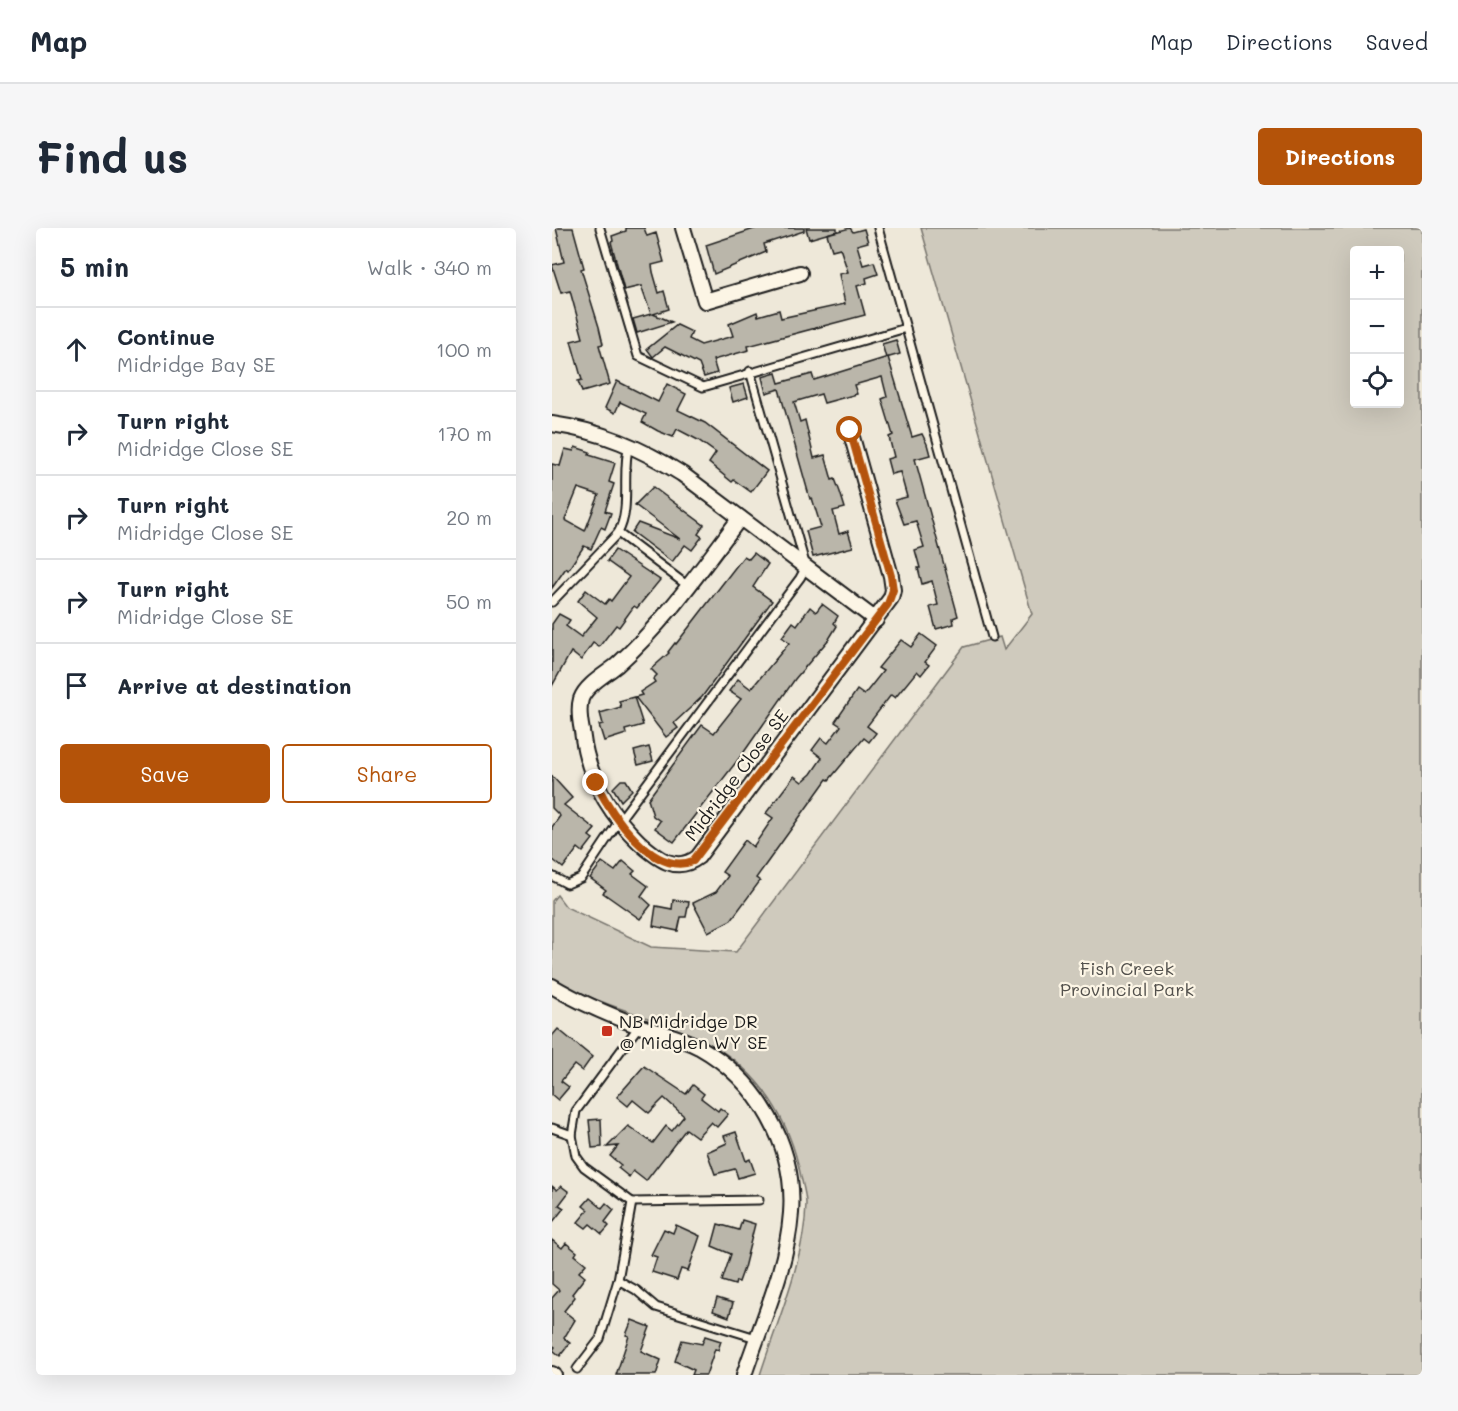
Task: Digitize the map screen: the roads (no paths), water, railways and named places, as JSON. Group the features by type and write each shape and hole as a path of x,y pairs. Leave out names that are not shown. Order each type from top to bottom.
{"street":[{"path":"683,228 705,301 800,273"},
{"path":"552,424 592,431 629,444 682,474 876,620"},
{"name":"Midridge Close SE","path":"740,518 688,586 635,648 590,687 581,701 585,752 606,804 658,858 679,865 693,861 891,598 893,584 850,430"},
{"path":"552,987 639,1026 683,1040 721,1062 750,1089 762,1105 779,1138 789,1177 791,1214 775,1286 744,1375"}],"lane":[{"path":"600,228 638,356 703,387 750,371 906,328"},
{"path":"878,228 992,637"},
{"path":"552,876 567,884 581,878 620,821 806,567 750,371"},
{"path":"552,602 624,524 625,458 629,444"},
{"path":"618,533 688,586"},
{"path":"639,1026 576,1111 572,1135 576,1156 584,1167 632,1202 759,1200"},
{"path":"552,1128 572,1135"},
{"path":"577,1370 600,1339 618,1280 632,1202"},
{"path":"618,1280 636,1290 656,1307 756,1338"}],"place":[{"name":"NB Midridge DR @ Midglen WY SE","path":"607,1031"}],"park label":[{"name":"Fish Creek Provincial Park","path":"1127,978"}]}
